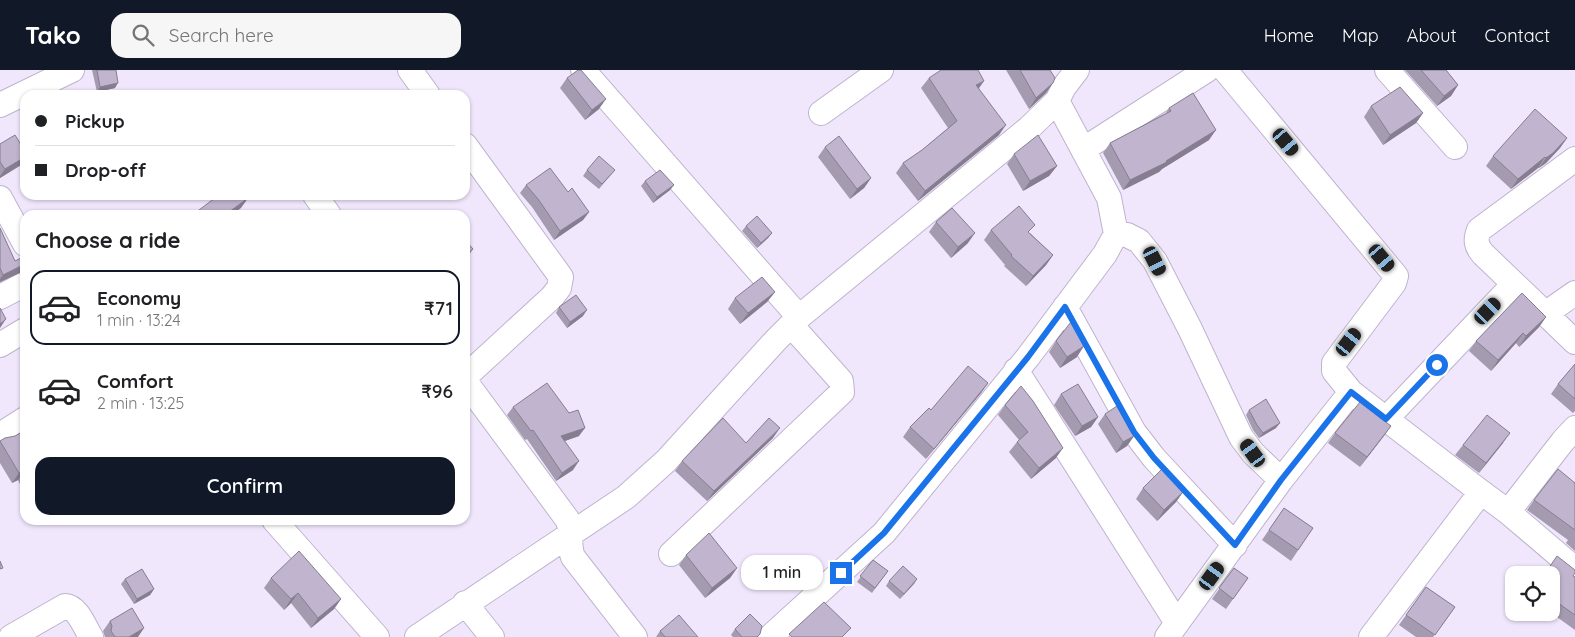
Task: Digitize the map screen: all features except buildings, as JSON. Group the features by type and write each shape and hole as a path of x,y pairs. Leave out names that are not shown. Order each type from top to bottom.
{"street":[{"path":"31,90 72,70"},
{"path":"410,70 424,90"},
{"path":"584,70 795,321 841,381 842,392 671,554"},
{"path":"821,113 881,70"},
{"path":"1084,149 1207,70"},
{"path":"1226,70 1396,276 1394,283 1334,363 1334,371 1351,392 1508,512 1575,569"},
{"path":"1387,70 1455,147"},
{"path":"417,637 626,497 666,461 795,321 1029,128 1063,82"},
{"path":"770,637 884,533 1065,307 1105,254 1116,234 1109,198 1084,149 1063,82"},
{"path":"0,105 20,95"},
{"path":"470,152 561,277 559,288 552,297 470,374"},
{"path":"1575,159 1480,230 1476,239 1478,249 1575,342"},
{"path":"0,198 20,235"},
{"path":"1116,234 1127,235 1139,241 1155,261 1241,436 1253,453 1281,480"},
{"path":"1386,419 1514,284"},
{"path":"0,298 20,287"},
{"path":"1545,314 1575,293"},
{"path":"1065,307 1134,432 1154,458 1235,545"},
{"path":"0,345 20,333"},
{"path":"1016,370 1172,630 1281,480 1351,392"},
{"path":"470,386 567,519 571,527 569,548 573,557 635,637"},
{"path":"0,435 20,422"},
{"path":"1508,512 1575,428"},
{"path":"1371,637 1481,492"},
{"path":"278,525 377,637"},
{"path":"465,604 492,637"},
{"path":"11,637 64,606 70,606 75,610 91,637"}],"route":[{"path":"841,573 884,533 1028,357 1065,307 1134,432 1154,458 1235,545 1281,480 1351,392 1386,419 1437,365"}]}
